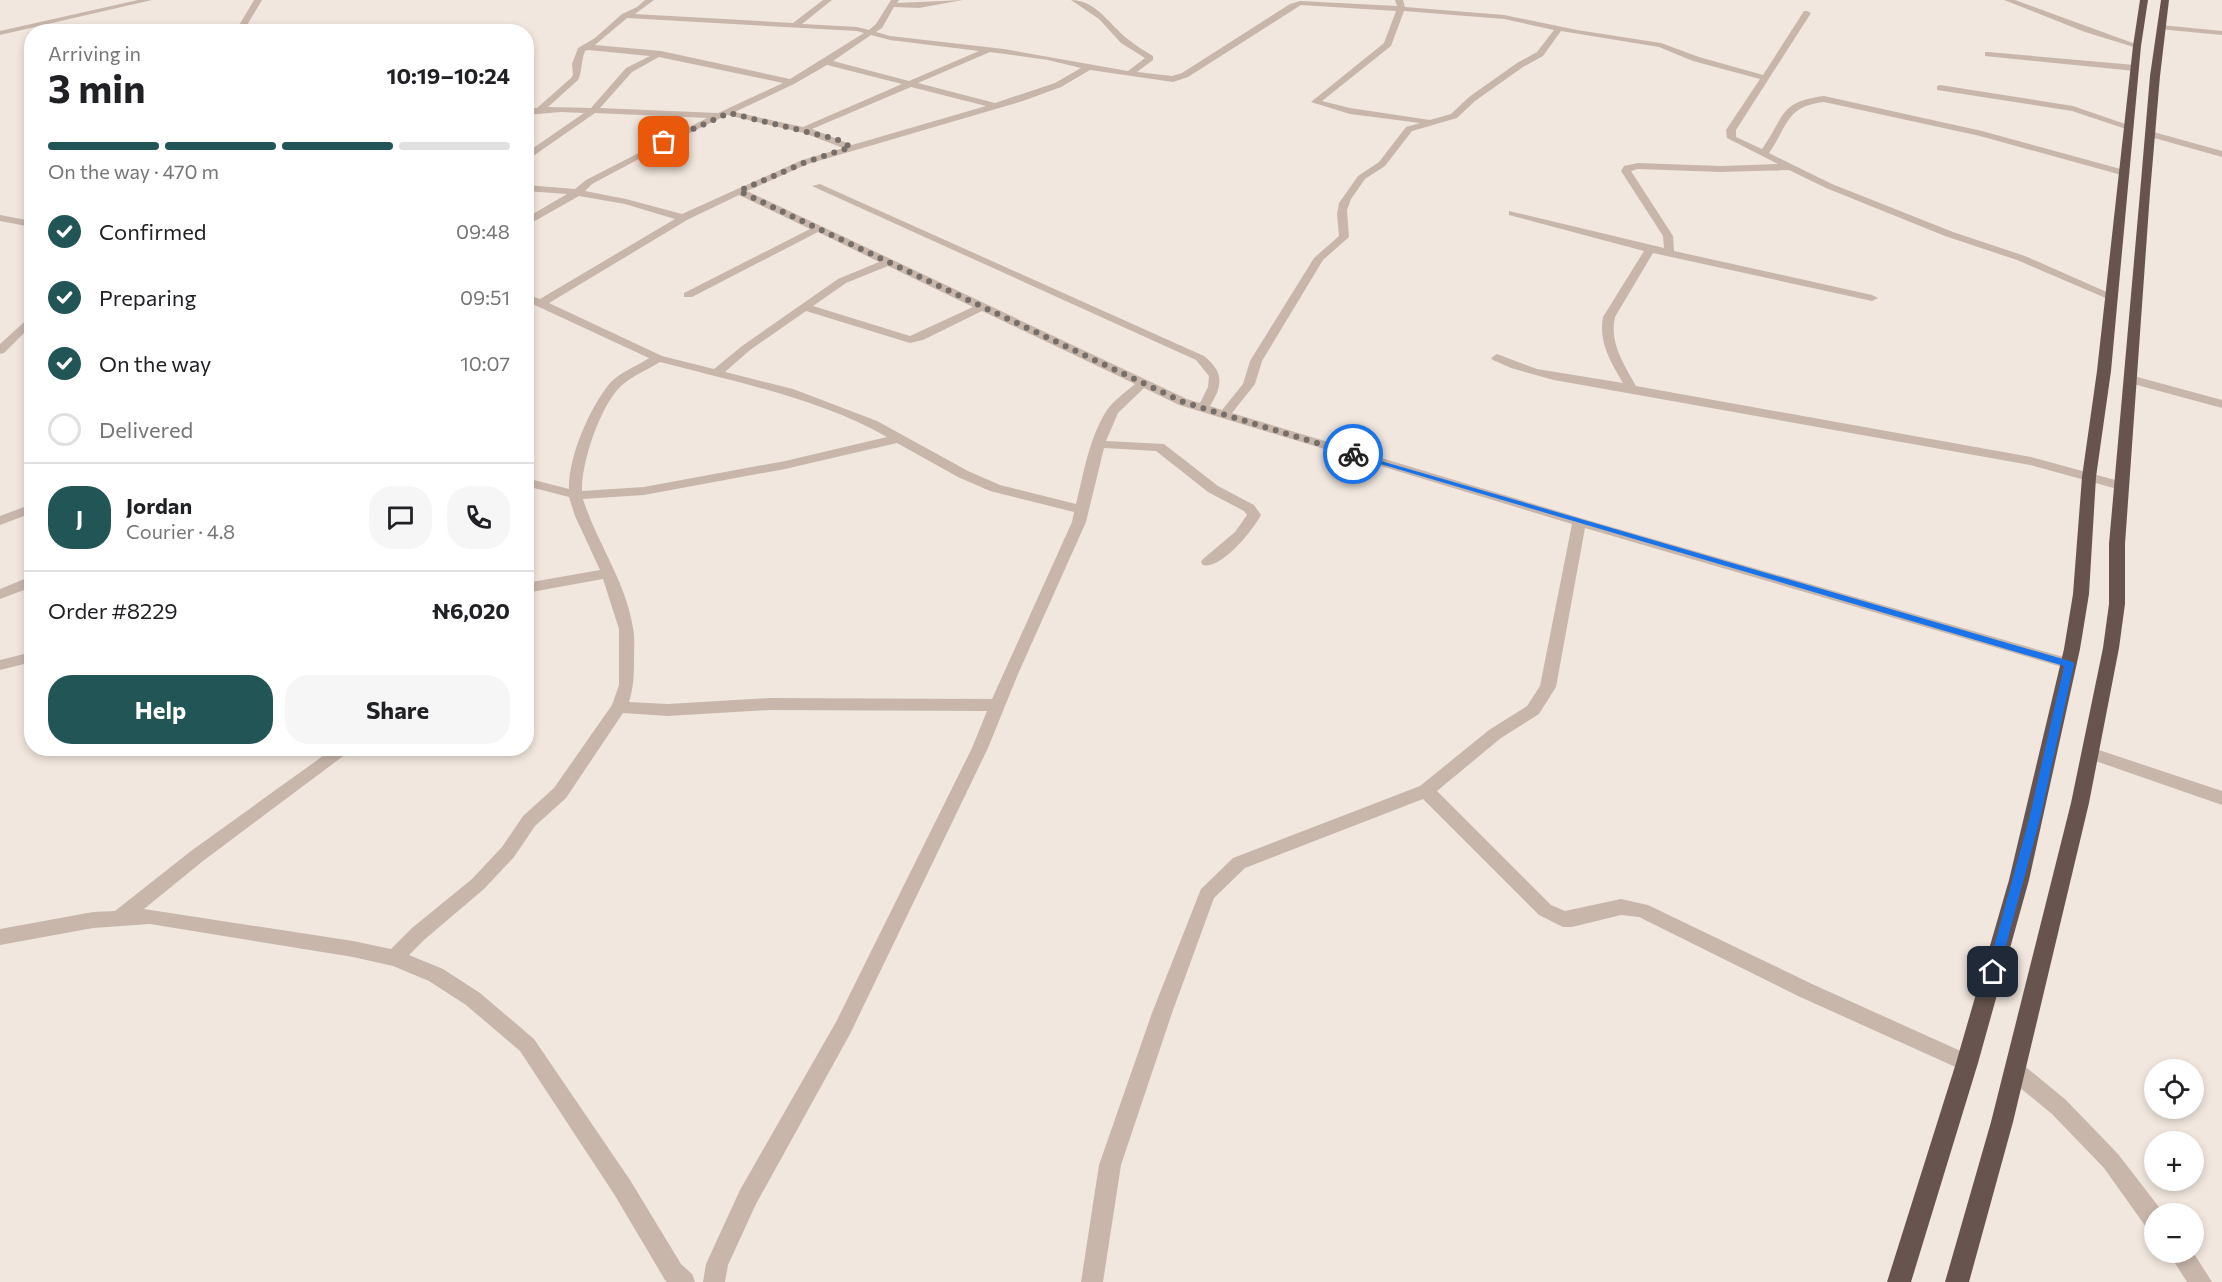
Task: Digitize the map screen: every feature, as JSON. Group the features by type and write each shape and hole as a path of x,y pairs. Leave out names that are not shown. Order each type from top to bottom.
{"highway":[{"path":"1899,1282 1967,1063 2019,880 2069,664 2081,594 2089,477 2112,297 2137,46 2144,0"},
{"path":"1957,1282 2014,1070 2080,803 2117,604 2117,544 2121,486 2150,134 2165,0"}],"street":[{"path":"40,24 148,0"},
{"path":"243,24 258,0"},
{"path":"540,110 574,80 578,55 586,47 598,40 625,16 640,9 650,0"},
{"path":"795,25 828,0"},
{"path":"534,218 578,192 589,182 642,154 726,115 826,62 879,26 894,2 919,6 958,0"},
{"path":"1075,0 1102,17 1124,41 1150,58 1131,73"},
{"path":"2008,0 2103,38 2137,46"},
{"path":"625,16 857,29 869,34 1048,57 1088,68 1173,79 1185,75 1300,3 1400,4 1504,17 1661,45 1696,59 1765,78"},
{"path":"1400,4 1388,44 1316,102 1350,111 1431,122"},
{"path":"1808,13 1731,130 1732,138 1766,152 1789,167 1949,234 2021,258 2112,297"},
{"path":"2161,27 2222,33"},
{"path":"0,33 24,28"},
{"path":"1224,415 1249,384 1254,375 1256,361 1319,258 1344,237 1342,208 1345,201 1359,186 1361,178 1382,164 1404,134 1416,126 1454,116 1472,99 1520,65 1540,54 1559,28"},
{"path":"586,47 661,53 790,81"},
{"path":"803,130 990,49"},
{"path":"534,152 594,110 629,70 661,53"},
{"path":"1988,54 2135,68"},
{"path":"826,62 914,83 994,106"},
{"path":"543,303 683,218 806,162 1058,85 1088,68"},
{"path":"1940,88 2073,109 2129,127"},
{"path":"1766,152 1790,108 1799,102 1824,99 1982,134 2125,173"},
{"path":"534,111 594,110 726,115 803,130 836,139 851,147"},
{"path":"2150,134 2222,154"},
{"path":"1669,252 1668,236 1626,171 1627,168 1648,166 1721,169 1789,167"},
{"path":"817,186 1200,358 1211,366 1215,376 1215,389 1203,408"},
{"path":"534,189 578,192 649,207 683,218"},
{"path":"739,191 1142,383 1203,408 1579,522 2069,664"},
{"path":"1513,213 1650,249 1872,298"},
{"path":"0,218 24,222"},
{"path":"688,295 817,229"},
{"path":"1631,387 1615,355 1605,327 1650,249"},
{"path":"717,372 803,307 842,281 888,262"},
{"path":"534,300 658,358 789,392 873,424 963,474 995,488 1082,510"},
{"path":"803,307 910,340 919,338 981,307"},
{"path":"0,351 24,326"},
{"path":"395,958 418,934 478,884 508,852 529,821 560,793 619,707 627,685 626,629 618,598 589,536 576,495 575,477 594,417 616,384 658,358"},
{"path":"1497,358 1511,365 1565,377 1631,387 1652,393 2031,461 2121,486"},
{"path":"2130,379 2222,404"},
{"path":"714,1282 717,1264 748,1197 843,1028 980,748 1079,522 1097,444 1113,411 1142,383"},
{"path":"534,484 576,495 621,493 785,465 900,438"},
{"path":"1097,444 1159,447 1213,489 1249,508 1254,515 1251,522 1236,541 1208,562"},
{"path":"0,521 24,511"},
{"path":"1092,1282 1110,1165 1162,1013 1207,894 1239,863 1426,791 1495,734 1533,710 1548,687 1579,522"},
{"path":"534,587 608,573"},
{"path":"0,594 24,584"},
{"path":"0,665 24,659"},
{"path":"619,707 668,710 770,704 998,705"},
{"path":"2090,753 2222,798"},
{"path":"117,919 197,856 335,756"},
{"path":"1426,791 1545,910 1563,919 1572,919 1621,907 1642,910 1805,990 1967,1063"},
{"path":"0,937 93,920 150,916 184,920 395,958 436,975 473,999 527,1045 622,1187 674,1272 684,1282"},
{"path":"2014,1070 2059,1107 2111,1161 2144,1206"},
{"path":"2187,1263 2201,1282"}],"way so far":[{"path":"664,142 729,113 836,139 851,147 806,162 739,191 1183,402 1353,454"}],"route":[{"path":"1353,454 2069,664 2044,779 1993,972"}]}
